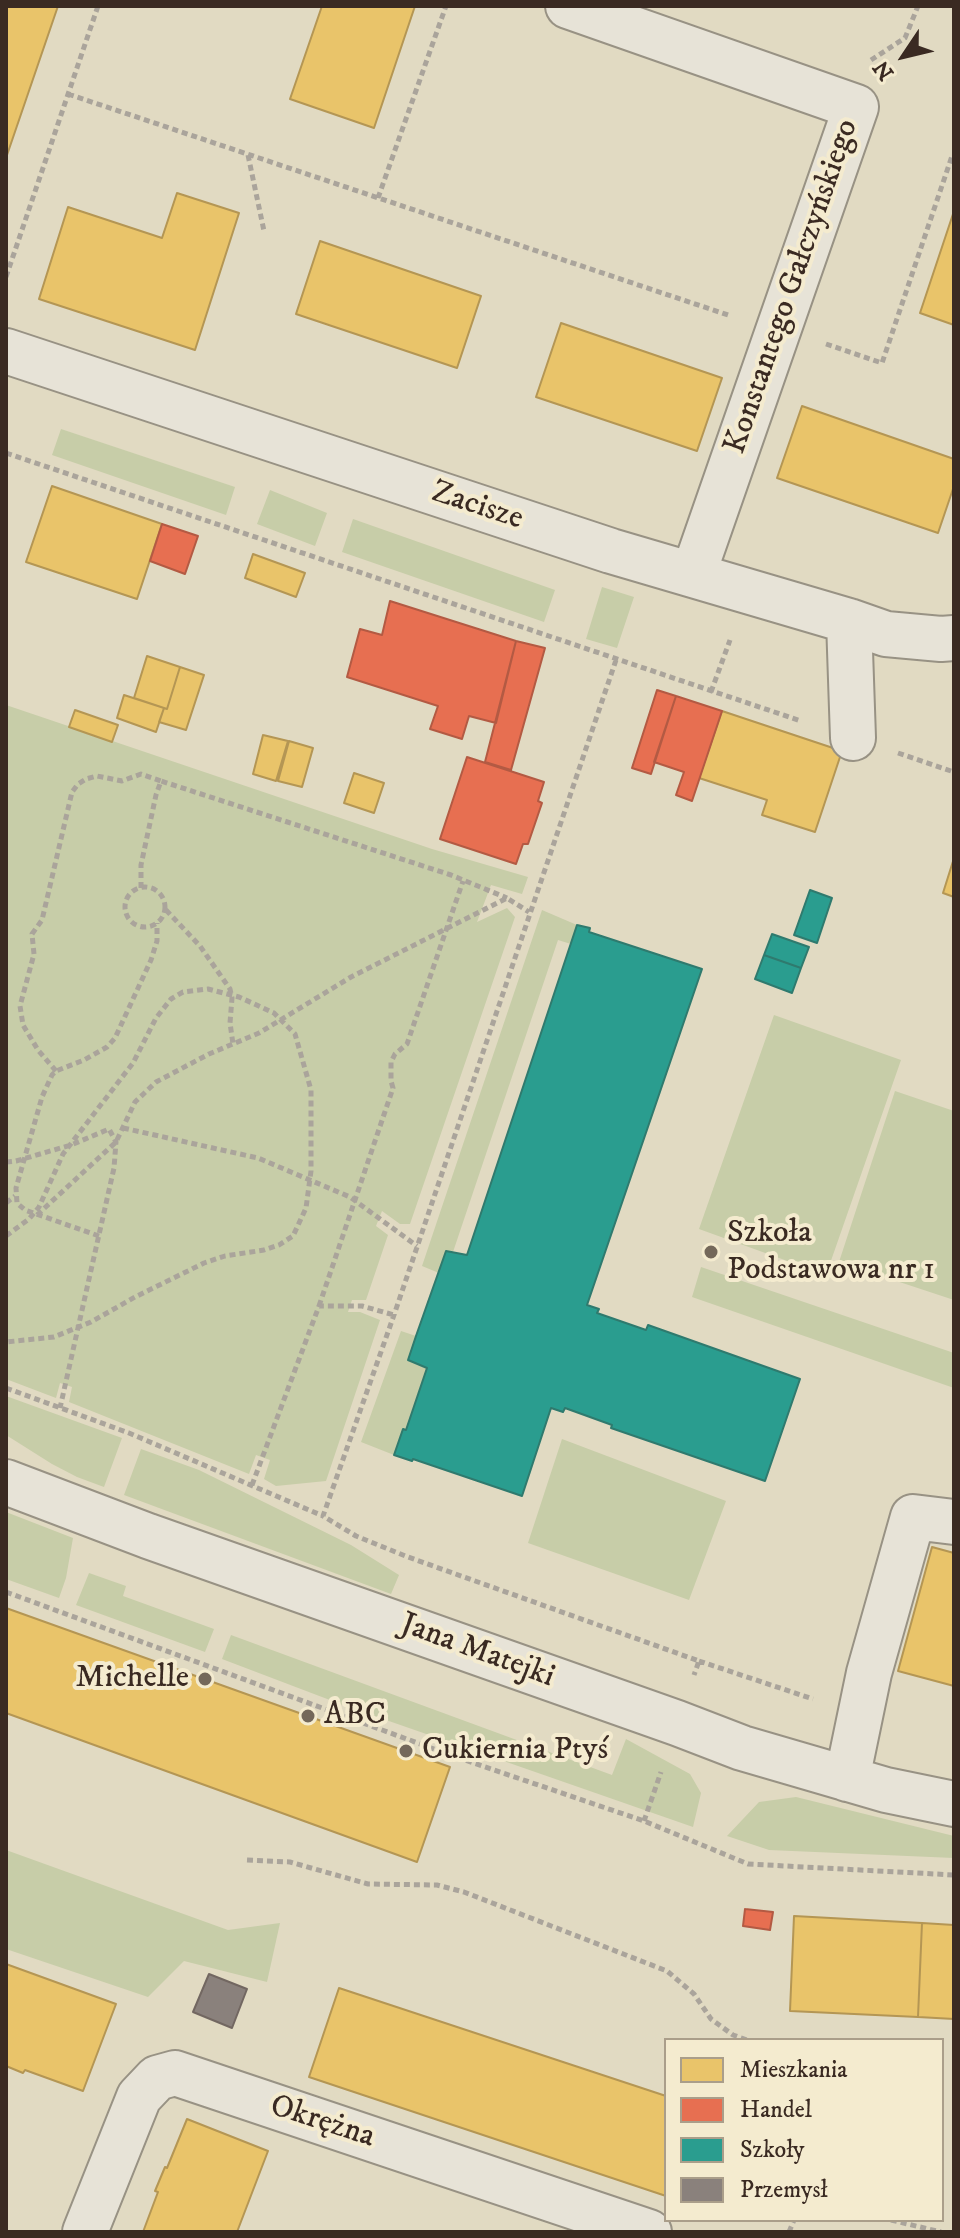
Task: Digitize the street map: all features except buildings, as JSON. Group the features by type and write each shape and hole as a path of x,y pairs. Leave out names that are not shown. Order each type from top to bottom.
{"street":[{"name":"Konstantego Gałczyńskiego","path":"568,6 856,107 693,575"},
{"name":"Zacisze","path":"6,351 591,545 886,634 954,638"},
{"path":"849,621 853,738"},
{"name":"Jana Matejki","path":"6,1482 148,1536 742,1748 886,1790 954,1804"},
{"path":"847,1779 869,1673 913,1517 954,1522"},
{"name":"Okrężna","path":"85,2232 139,2097 157,2078 175,2073 649,2232"}],"path":[{"path":"6,277 98,6"},
{"path":"378,198 446,6"},
{"path":"68,94 732,317"},
{"path":"248,154 264,231"},
{"path":"813,340 882,363 954,157"},
{"path":"6,453 954,772"},
{"path":"323,1516 616,660"},
{"path":"56,1071 23,1025 20,1006 34,954 32,934 42,920 72,792 86,779 97,776 122,781 141,774 463,881 507,898 529,912"},
{"path":"141,888 141,865 161,781"},
{"path":"252,1485 356,1202 393,1088 391,1062 407,1044 463,881"},
{"path":"157,923 142,927 128,919 124,904 133,890 148,886 162,895 166,910 200,946 226,982 231,995 233,1044"},
{"path":"6,1236 116,1142 135,1102 156,1082 259,1033 332,988 507,898"},
{"path":"99,1236 35,1214 17,1203 15,1196 42,1097 56,1071 84,1060 112,1043 151,960 157,941 157,923 166,910"},
{"path":"6,1342 54,1337 204,1263 264,1250 293,1236 306,1208 311,1090 295,1034 274,1013 231,995 208,989 183,992 171,999 156,1018 133,1063 68,1146 35,1214"},
{"path":"123,1128 258,1158 350,1197 417,1246"},
{"path":"6,1162 87,1140 109,1129 116,1142 114,1168 60,1408"},
{"path":"6,1203 15,1196"},
{"path":"319,1306 362,1306 394,1315"},
{"path":"6,1388 129,1433 323,1516 356,1536 408,1557 813,1699"},
{"path":"6,1592 453,1756 644,1821 748,1864 954,1875"},
{"path":"644,1821 699,1661"},
{"path":"247,1860 290,1862 368,1884 437,1885 464,1892 667,1971 694,1994 711,2019 741,2038"},
{"path":"899,2222 941,2232"}],"green space":[{"path":"61,429 235,487 226,515 52,455"},
{"path":"270,490 327,513 315,546 257,524"},
{"path":"353,519 555,590 544,622 342,552"},
{"path":"602,587 634,597 617,648 586,639"},
{"path":"6,705 432,849 528,877 522,894 491,885 477,922 507,908 515,917 410,1224 400,1224 382,1211 376,1226 388,1235 366,1300 352,1300 348,1312 360,1312 380,1320 326,1481 276,1486 264,1479 270,1460 256,1455 249,1474 69,1402 72,1387 60,1383 56,1398 6,1379"},
{"path":"542,910 577,925 571,944 558,940 453,1252 446,1251 439,1273 422,1266"},
{"path":"774,1015 901,1060 826,1275 699,1229"},
{"path":"895,1091 954,1111 954,1300 839,1262"},
{"path":"701,1267 954,1353 954,1388 692,1297"},
{"path":"401,1331 416,1336 427,1368 394,1455 361,1442"},
{"path":"6,1396 122,1438 104,1487 52,1464 6,1435"},
{"path":"562,1439 726,1501 689,1600 528,1543"},
{"path":"141,1449 199,1470 351,1545 399,1575 391,1594 124,1495"},
{"path":"6,1512 73,1538 59,1598 6,1579"},
{"path":"89,1573 126,1586 123,1596 214,1629 205,1652 76,1605"},
{"path":"231,1635 612,1775 626,1739 690,1774 701,1793 693,1827 343,1705 222,1659"},
{"path":"796,1797 954,1836 954,1858 769,1850 727,1836 759,1802"},
{"path":"6,1850 228,1930 280,1923 267,1982 184,1961 148,1997 6,1949"}],"place":[{"name":"Szkoła Podstawowa nr 1","path":"711,1252"},
{"name":"Michelle","path":"205,1679"},
{"name":"ABC","path":"308,1716"},
{"name":"Cukiernia Ptyś","path":"406,1751"}]}
